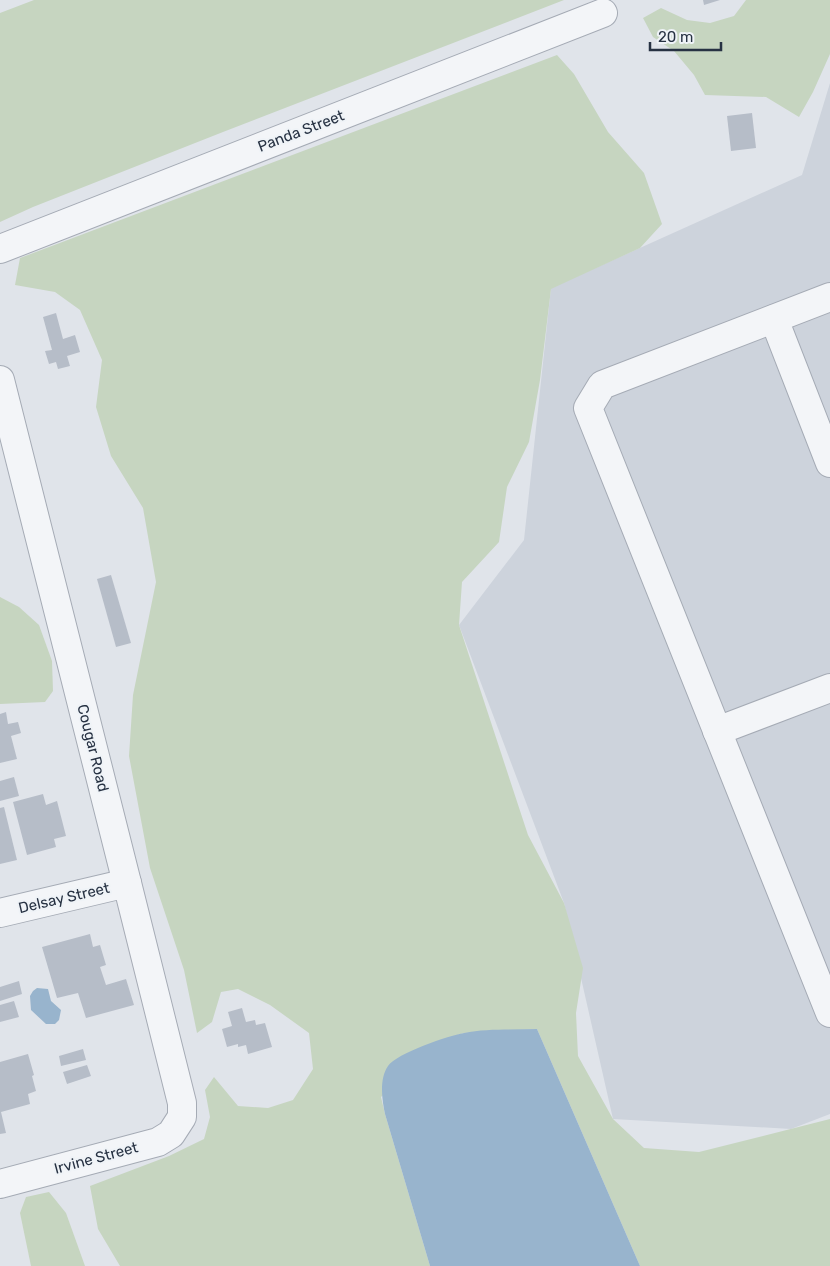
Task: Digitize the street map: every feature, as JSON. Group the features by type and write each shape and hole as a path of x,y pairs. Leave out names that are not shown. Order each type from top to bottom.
{"street":[{"name":"Panda Street","path":"0,250 603,14"},
{"path":"830,297 602,385 588,408 830,1014"},
{"path":"774,319 830,463"},
{"name":"Cougar Road","path":"0,380 128,882 182,1103 182,1117"},
{"path":"717,731 830,688"},
{"name":"Delsay Street","path":"0,913 128,882"},
{"name":"Irvine Street","path":"0,1184 158,1142 170,1134 182,1117"}],"shaded area":[{"path":"830,83 830,1114 791,1129 613,1119 564,903 459,625 524,540 551,288 802,175"}],"green space":[{"path":"34,0 564,0 223,132 33,207 0,222 0,13"},
{"path":"746,0 830,0 830,54 813,92 799,117 766,97 705,95 694,75 674,51 653,37 643,18 661,8 687,20 710,23 734,16"},
{"path":"557,55 574,74 608,132 644,173 662,224 640,248 551,289 540,380 529,442 507,487 499,542 462,582 459,625 528,835 564,903 583,968 576,1013 578,1056 613,1119 644,1148 699,1152 830,1119 830,1266 640,1266 537,1029 464,1033 442,1040 381,1097 430,1266 120,1266 98,1229 90,1186 169,1156 204,1139 210,1117 205,1090 214,1077 238,1106 268,1108 293,1100 313,1069 309,1033 270,1005 238,989 221,992 212,1022 197,1033 184,970 150,868 129,756 133,695 156,582 143,508 111,456 96,407 102,360 80,310 55,292 15,285 20,258"},
{"path":"0,597 19,607 39,625 52,661 53,691 45,702 0,704"},
{"path":"49,1192 66,1213 85,1266 31,1266 20,1213 26,1197"}],"water":[{"path":"37,988 48,989 51,1001 61,1010 59,1020 55,1024 46,1024 31,1010 30,996"},
{"path":"537,1029 640,1266 430,1266 385,1114 382,1090 385,1071 393,1061 401,1056 435,1041 473,1031"}],"building":[{"path":"703,0 720,0 704,5"},
{"path":"752,113 756,148 731,151 727,116"},
{"path":"56,313 63,339 75,335 80,352 67,356 70,366 58,369 56,362 49,364 45,351 52,350 43,317"},
{"path":"111,575 131,643 116,647 97,579"},
{"path":"6,712 8,724 18,722 21,733 11,736 17,759 0,763 0,714"},
{"path":"14,777 19,796 0,801 0,781"},
{"path":"43,794 46,805 57,801 66,836 54,839 56,847 27,855 13,802"},
{"path":"4,807 17,860 0,864 0,808"},
{"path":"90,934 93,947 100,945 106,965 100,967 106,985 126,979 134,1005 86,1018 78,993 57,998 42,947"},
{"path":"19,981 22,994 0,1001 0,987"},
{"path":"14,1001 19,1017 0,1022 0,1005"},
{"path":"242,1008 246,1022 255,1020 256,1025 265,1023 272,1047 248,1054 246,1045 238,1047 238,1044 227,1047 222,1029 232,1026 228,1012"},
{"path":"83,1049 86,1060 61,1066 59,1056"},
{"path":"28,1054 36,1091 28,1094 30,1104 1,1112 6,1133 0,1134 0,1062"},
{"path":"87,1065 91,1076 67,1084 63,1072"}]}
